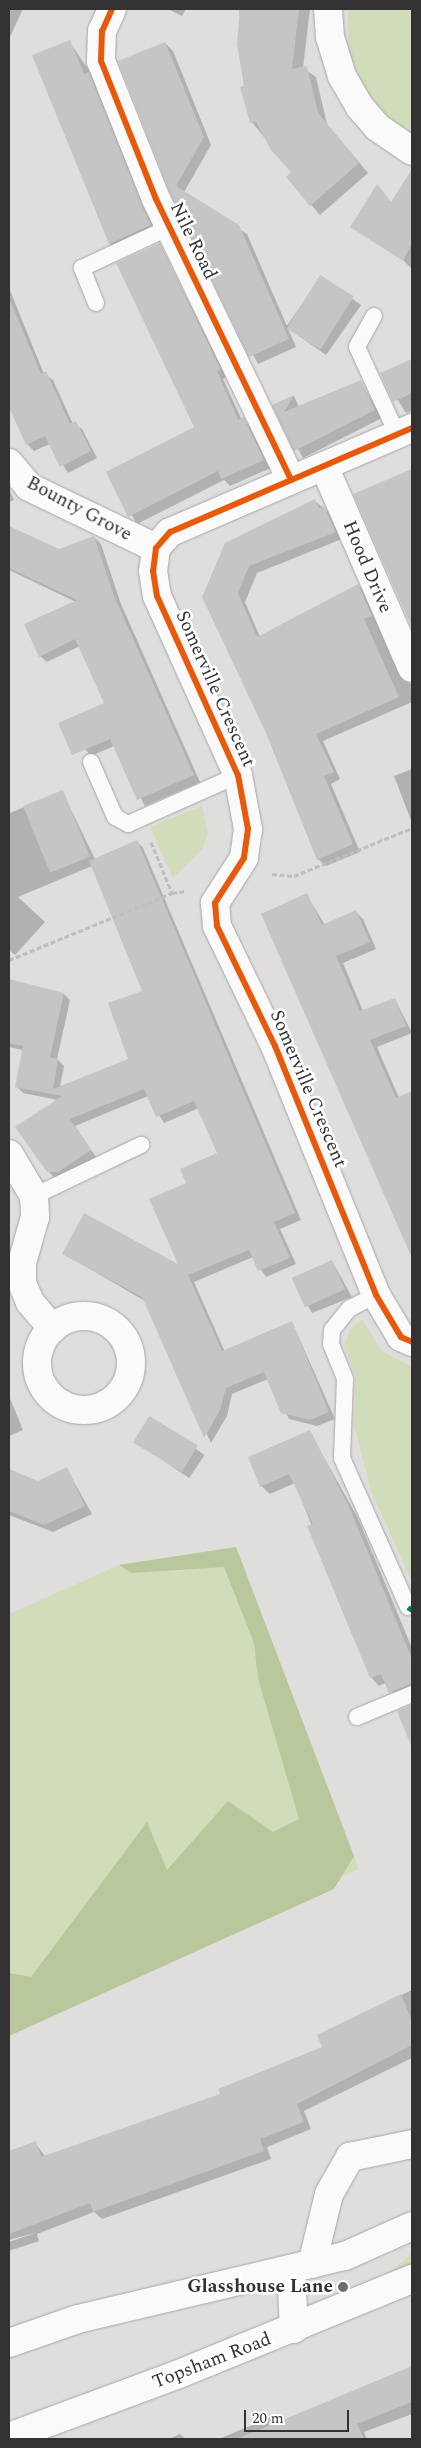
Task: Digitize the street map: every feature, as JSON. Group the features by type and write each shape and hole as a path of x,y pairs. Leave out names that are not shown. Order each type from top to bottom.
{"street":[{"name":"Nile Road","path":"112,9 102,32 101,61 170,227 290,478"},
{"path":"328,9 330,37 339,68 359,106 383,132 412,151"},
{"path":"156,548 170,532 290,478 324,466 405,431"},
{"name":"Bounty Grove","path":"9,463 29,487 156,548"},
{"name":"Hood Drive","path":"324,466 412,668"},
{"name":"Somerville Crescent","path":"156,548 153,571 157,596 238,775 248,829 244,858 215,903 217,926 275,1046 376,1295 401,1337 412,1342"},
{"path":"9,1154 34,1196 35,1217 22,1263 22,1283 30,1302 53,1328"},
{"path":"294,2329 302,2267 329,2194 350,2157 412,2144"},
{"path":"9,2343 78,2319 345,2256 412,2226"},
{"name":"Topsham Road","path":"9,2437 294,2329 412,2279"}],"lane":[{"path":"96,303 82,268 170,227"},
{"path":"374,316 357,347 405,431"},
{"path":"91,762 115,817 128,824 142,820 238,775"},
{"path":"34,1196 141,1145"},
{"path":"376,1295 350,1309 332,1330 331,1344 345,1379 342,1458 408,1606"},
{"path":"357,1717 412,1694"}],"path":[{"path":"142,820 172,892"},
{"path":"244,858 272,874 294,876 412,828"},
{"path":"9,960 172,892 192,891 215,903"}],"green space":[{"path":"348,9 412,9 412,134 380,110 361,83 348,48"},
{"path":"202,806 208,834 202,849 173,878 150,827"},
{"path":"362,1319 382,1351 412,1367 412,1582 371,1491 354,1425 355,1375 344,1345 350,1330"},
{"path":"236,1547 359,1869 9,2021 9,1614 119,1565"},
{"path":"236,1547 354,1856 334,1889 9,2036 9,1973 31,1977 147,1822 167,1870 228,1801 273,1832 299,1819 258,1678 254,1643 224,1567 131,1573 119,1565"},
{"path":"412,2253 412,2265 386,2276"}],"building":[{"path":"240,9 299,9 292,69 307,66 318,113 359,163 310,206 286,177 291,172 271,150 256,122 250,123 240,87 244,86 237,44"},
{"path":"70,40 84,74 89,72 151,225 109,244 32,55"},
{"path":"165,42 204,137 176,186 239,225 289,339 249,357 170,193 118,61"},
{"path":"412,169 412,243 403,261 350,227 377,184 391,202"},
{"path":"160,243 221,370 217,371 238,420 244,417 264,460 221,479 218,471 128,517 106,472 194,427 116,263"},
{"path":"320,275 354,296 321,350 287,328"},
{"path":"9,298 41,374 46,371 70,424 76,421 91,451 60,467 45,436 26,445 9,407"},
{"path":"412,359 412,393 393,402 380,373"},
{"path":"361,380 375,410 294,451 272,405 294,395 284,412"},
{"path":"412,469 412,625 411,625 353,494"},
{"path":"315,499 319,508 324,506 336,532 249,566 238,593 257,637 358,584 372,616 364,619 399,697 316,734 334,772 324,776 353,844 317,860 266,733 202,597 225,543"},
{"path":"9,526 59,549 94,536 114,596 194,775 137,800 110,739 72,755 58,723 104,703 75,639 39,657 24,624 77,600 9,568"},
{"path":"63,790 90,857 50,873 23,806"},
{"path":"137,840 295,1213 274,1222 290,1258 258,1271 249,1250 188,1275 222,1351 292,1321 329,1412 310,1420 281,1413 264,1372 226,1388 220,1410 204,1438 142,1297 62,1254 84,1213 178,1264 149,1199 186,1183 180,1169 217,1153 194,1101 156,1117 144,1089 70,1119 91,1150 58,1172 47,1172 15,1127 62,1096 15,1087 23,1046 9,1043 9,979 64,993 50,1057 58,1059 53,1089 128,1059 108,1003 142,991 89,861"},
{"path":"307,893 322,925 356,910 370,942 336,956 360,1011 395,998 406,1026 370,1040 396,1098 412,1091 412,1258 261,914"},
{"path":"332,1260 345,1289 305,1307 292,1278"},
{"path":"149,1416 198,1445 182,1472 133,1443"},
{"path":"310,1430 350,1509 412,1659 412,1684 389,1693 381,1674 370,1678 307,1526 313,1524 289,1474 260,1487 248,1457"},
{"path":"67,1467 85,1506 44,1525 9,1511 9,1469 38,1481"},
{"path":"412,1705 412,1748 397,1711"},
{"path":"401,1994 412,2021 412,2045 297,2104 304,2122 260,2139 264,2151 93,2212 90,2203 9,2234 9,2151 36,2141 41,2157 220,2094 218,2089 322,2047 317,2035"},
{"path":"412,2366 412,2402 357,2424 364,2439 237,2439"}],"marked path":[{"path":"408,1607 412,1610"}],"cycle path":[{"path":"112,9 102,31 101,61 156,199 290,478"},
{"path":"412,428 170,532 156,548 153,571 157,596 238,775 248,829 244,858 215,903 217,926 275,1046 376,1295 401,1337 412,1342"}],"place":[{"name":"Glasshouse Lane","path":"343,2287"}]}
